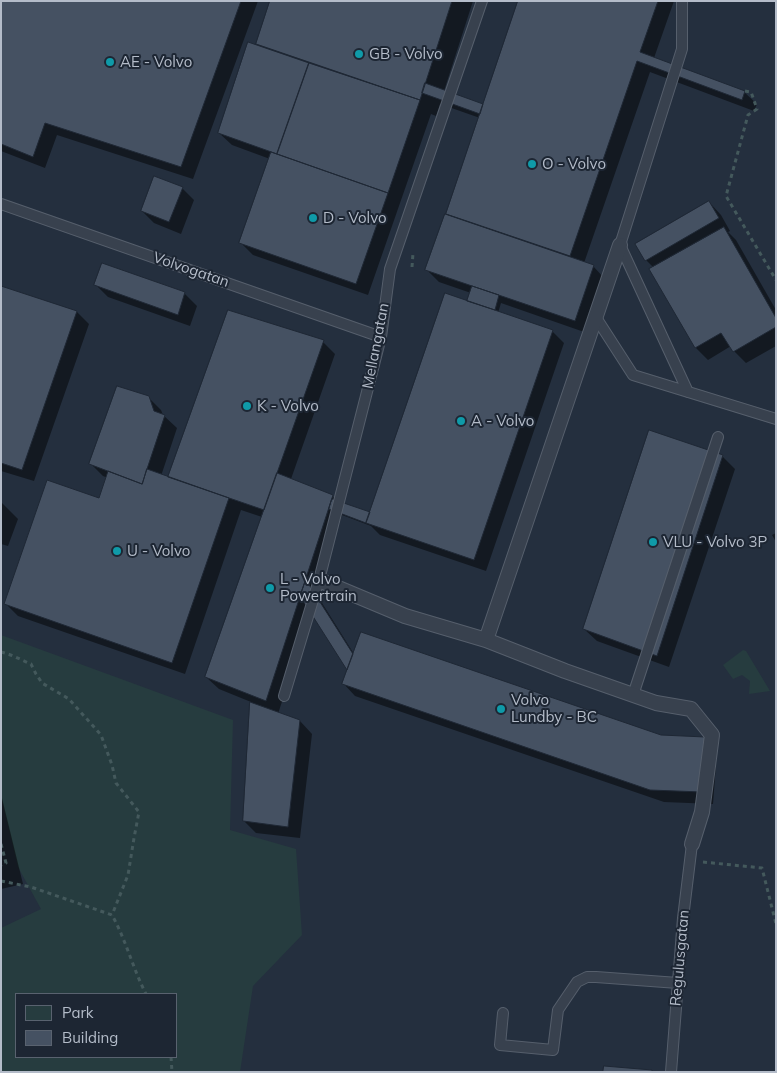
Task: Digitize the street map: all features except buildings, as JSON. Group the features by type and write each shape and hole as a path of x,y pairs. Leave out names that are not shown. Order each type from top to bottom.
{"street":[{"path":"486,640 620,245"},
{"path":"319,580 405,616 486,640 565,671 656,703 691,709 712,735 702,812 692,844"}],"lane":[{"name":"Mellangatan","path":"284,696 319,580 381,337 390,269 482,1"},
{"path":"682,1 682,48 620,245 688,392"},
{"name":"Volvogatan","path":"1,204 381,337"},
{"path":"595,316 634,375 776,419"},
{"path":"633,695 718,437"},
{"name":"Regulusgatan","path":"671,1072 683,918 692,844"},
{"path":"503,1013 500,1045 553,1050 558,1010 577,982 587,977 596,976 678,983"}],"path":[{"path":"745,91 751,92 757,109 748,115 726,196 776,280"},
{"path":"1,652 31,664 42,683 69,699 101,735 112,765 116,783 139,812 128,876 112,915"},
{"path":"1,844 6,863 1,865"},
{"path":"690,860 762,868 776,924"},
{"path":"1,881 31,887 112,915 146,993"},
{"path":"171,1058 172,1072"}],"green space":[{"path":"1,635 233,720 230,830 296,849 302,935 253,986 240,1072 1,1072 1,928 41,909 18,867 1,797"},
{"path":"743,650 746,651 770,691 749,694 750,681 742,675 733,679 723,665"}],"place":[{"name":"GB - Volvo","path":"359,54"},
{"name":"AE - Volvo","path":"110,62"},
{"name":"O - Volvo","path":"532,164"},
{"name":"D - Volvo","path":"313,218"},
{"name":"K - Volvo","path":"247,406"},
{"name":"A - Volvo","path":"461,421"},
{"name":"VLU - Volvo 3P","path":"653,542"},
{"name":"U - Volvo","path":"117,551"},
{"name":"L - Volvo Powertrain","path":"270,588"},
{"name":"Volvo Lundby - BC","path":"501,709"}]}
